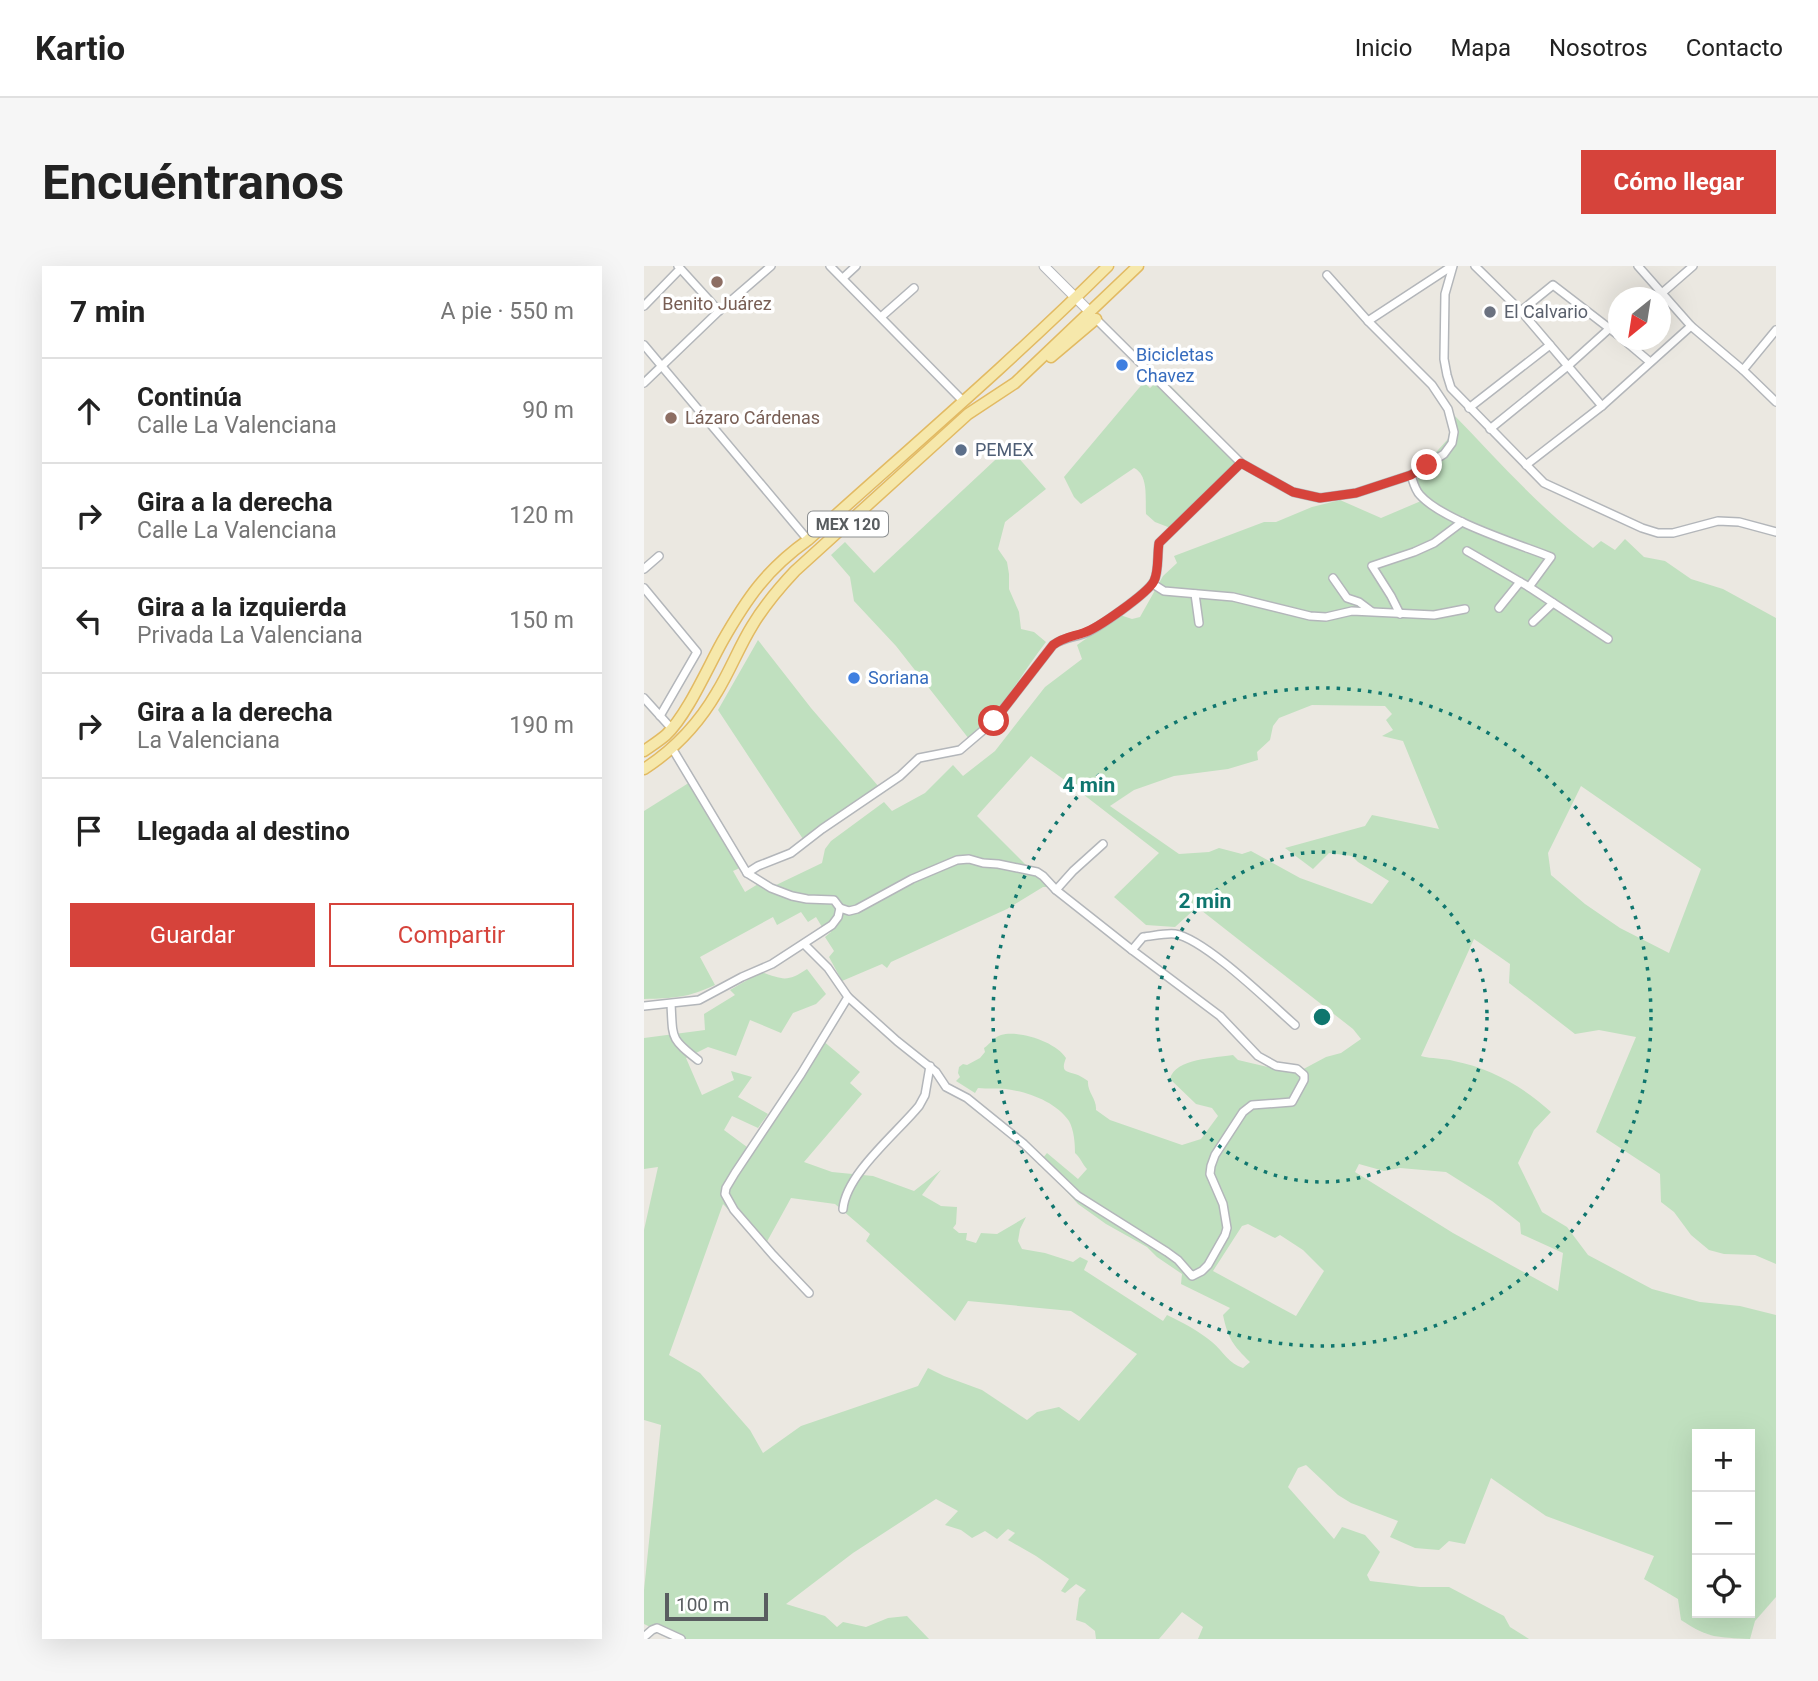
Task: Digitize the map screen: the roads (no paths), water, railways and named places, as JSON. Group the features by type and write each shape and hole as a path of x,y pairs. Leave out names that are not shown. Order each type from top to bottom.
{"main road":[{"path":"1074,296 1102,266"},
{"name":"MEX 120","path":"644,751 672,729 723,640 770,571 963,401 1108,266"},
{"name":"MEX 120","path":"644,769 673,748 693,728 717,692 762,610 795,571 968,414 1015,383 1093,315 1138,266"}],"street":[{"path":"644,383 719,311 771,266"},
{"path":"830,266 963,401"},
{"path":"843,278 856,266"},
{"path":"1044,266 1241,463 1293,492 1320,498 1356,493 1411,475 1444,454 1452,443 1454,432 1448,409 1432,385 1368,321 1327,275"},
{"path":"1368,321 1452,266"},
{"path":"1452,266 1445,294 1444,359 1451,388 1544,483 1658,533 1674,533 1718,521 1739,522 1776,532"},
{"path":"1475,266 1521,311 1601,406"},
{"path":"1638,266 1657,287"},
{"path":"1669,287 1693,266"},
{"path":"644,306 679,267 719,311"},
{"path":"1521,311 1553,285 1608,326"},
{"path":"881,317 914,288"},
{"path":"1671,303 1691,326 1776,401"},
{"path":"1525,465 1601,406 1691,326"},
{"path":"1490,429 1608,330"},
{"path":"1743,370 1776,330"},
{"path":"644,345 808,540"},
{"path":"1469,408 1550,345"},
{"path":"1636,350 1650,362"},
{"path":"1432,385 1447,374"},
{"path":"747,873 791,853 900,776 919,758 960,750 994,721 1053,645 1062,638 1085,633 1123,609 1153,584 1158,572 1156,561 1159,543 1241,463"},
{"path":"1411,475 1420,496 1436,508 1462,522 1550,557 1529,587"},
{"path":"1400,614 1372,566 1434,543 1462,522"},
{"path":"1467,551 1529,587 1608,639"},
{"path":"644,569 659,556"},
{"path":"1333,578 1347,598 1359,601 1371,611"},
{"path":"1499,608 1520,582"},
{"path":"1153,584 1164,591 1233,597 1326,617 1352,611 1434,615 1465,609"},
{"path":"644,588 697,652 660,716"},
{"path":"1195,594 1199,623"},
{"path":"1533,622 1553,603"},
{"path":"644,698 672,729"},
{"path":"673,748 747,873 771,888 807,899 834,900 840,908 849,911 957,860 969,859 1037,872 1132,950 1220,1016 1258,1056 1276,1066 1297,1069 1304,1075 1304,1080 1292,1102 1252,1105 1243,1112 1215,1155 1210,1174 1223,1203 1227,1228 1208,1265 1192,1276 1167,1252 1078,1196 1024,1144 967,1098 946,1087 930,1066 897,1041 848,997 828,968 804,944"},
{"path":"1056,890 1103,844"},
{"path":"644,1006 699,1000 772,964 832,925 840,908"},
{"path":"1132,950 1143,937 1173,934 1189,938 1235,973 1295,1025"},
{"path":"808,1293 734,1210 725,1194 735,1173 848,997"},
{"path":"671,1004 672,1031 676,1041 698,1060"},
{"path":"843,1209 853,1180 864,1165 919,1106 925,1094 930,1066"},
{"path":"644,1637 657,1628 681,1639"}],"place":[{"name":"Benito Juárez","path":"717,282"},
{"name":"El Calvario","path":"1490,312"},
{"name":"Bicicletas Chavez","path":"1122,365"},
{"name":"Lázaro Cárdenas","path":"671,418"},
{"name":"PEMEX","path":"961,450"},
{"name":"Soriana","path":"854,678"}]}
